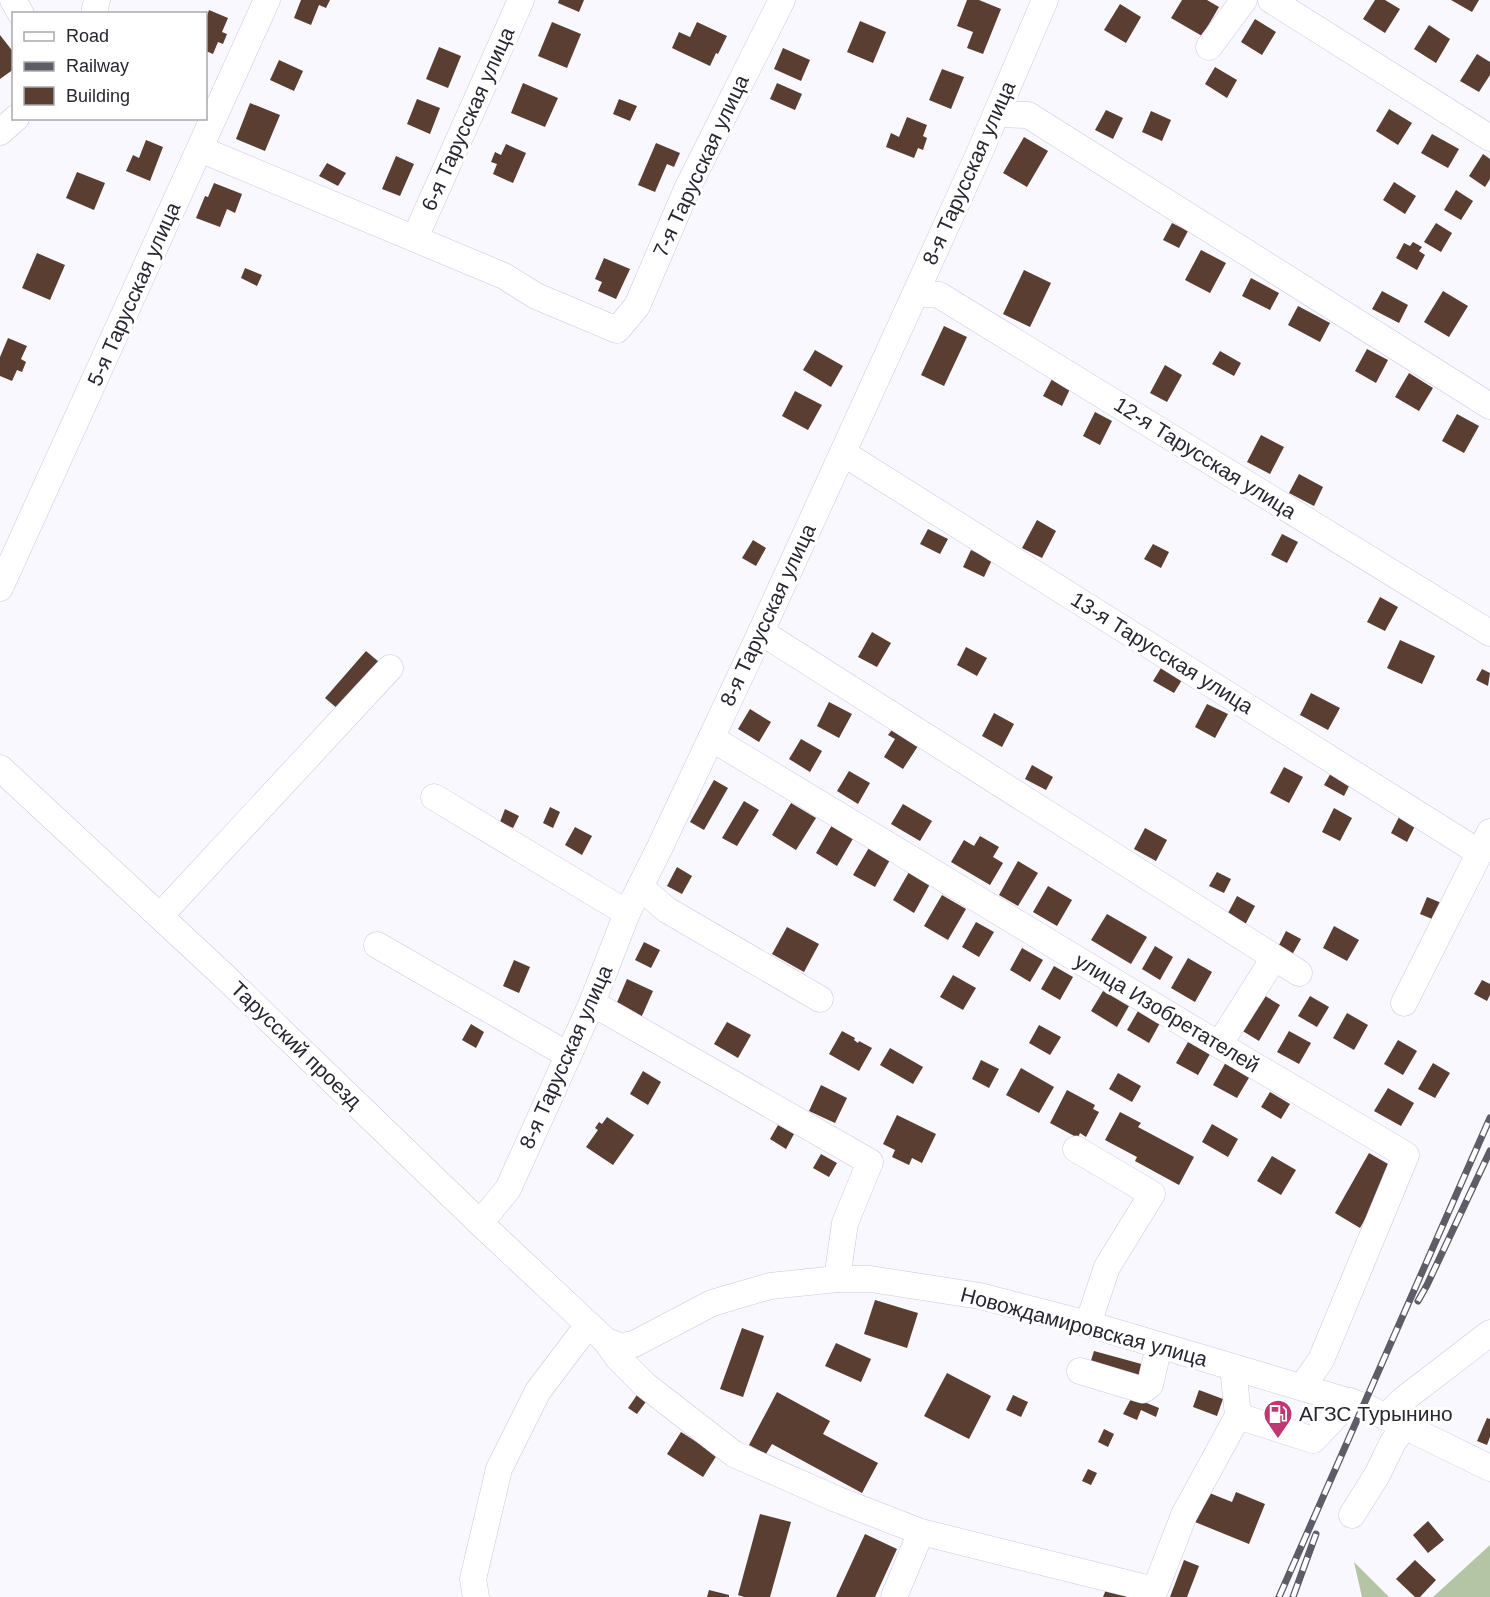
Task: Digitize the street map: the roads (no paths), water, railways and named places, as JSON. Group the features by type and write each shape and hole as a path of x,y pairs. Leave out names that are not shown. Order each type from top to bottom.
{"street":[{"name":"5-я Тарусская улица","path":"0,588 267,0"},
{"name":"6-я Тарусская улица","path":"415,238 521,0"},
{"name":"7-я Тарусская улица","path":"415,238 504,276 536,296 617,330 637,306 687,189 782,0"},
{"name":"8-я Тарусская улица","path":"480,1223 508,1189 592,1003 627,913 761,632 843,453 1045,0"},
{"path":"1209,47 1244,0"},
{"path":"1271,0 1487,131"},
{"path":"996,114 1028,116 1490,406"},
{"path":"0,132 14,120"},
{"path":"200,149 415,238"},
{"name":"12-я Тарусская улица","path":"916,293 939,295 1490,633"},
{"name":"13-я Тарусская улица","path":"843,453 1485,843"},
{"path":"761,632 1299,973"},
{"path":"160,916 390,668"},
{"name":"улица Изобретателей","path":"711,738 1219,1045 1406,1155 1321,1360 1302,1387"},
{"name":"Тарусский проезд","path":"0,768 222,974 597,1333 645,1385 734,1454 836,1499 921,1532 1155,1590 1184,1515 1238,1416"},
{"path":"434,797 627,913"},
{"path":"1404,1002 1485,843"},
{"path":"640,887 667,910 820,999"},
{"path":"377,945 568,1055"},
{"path":"1219,1045 1274,958"},
{"path":"592,1003 870,1162 845,1223 837,1279"},
{"path":"1076,1149 1152,1194 1107,1267 1088,1324"},
{"name":"Новождамировская улица","path":"597,1333 620,1346 634,1344 712,1303 770,1286 837,1279 870,1279 980,1296 1088,1324 1350,1401 1490,1468"},
{"path":"476,1597 473,1579 498,1469 538,1391 597,1333"},
{"path":"1352,1515 1377,1475 1393,1442 1395,1422 1404,1399 1490,1333"},
{"path":"1080,1371 1143,1390 1150,1385 1159,1346"},
{"path":"1233,1367 1238,1416 1313,1440 1350,1401"},
{"path":"894,1597 921,1532"}],"railway":[{"path":"1279,1597 1490,1118"},
{"path":"1418,1301 1490,1151"},
{"path":"1293,1597 1316,1534"}],"place":[{"name":"АГЗС Турынино","path":"1278,1440"}]}
